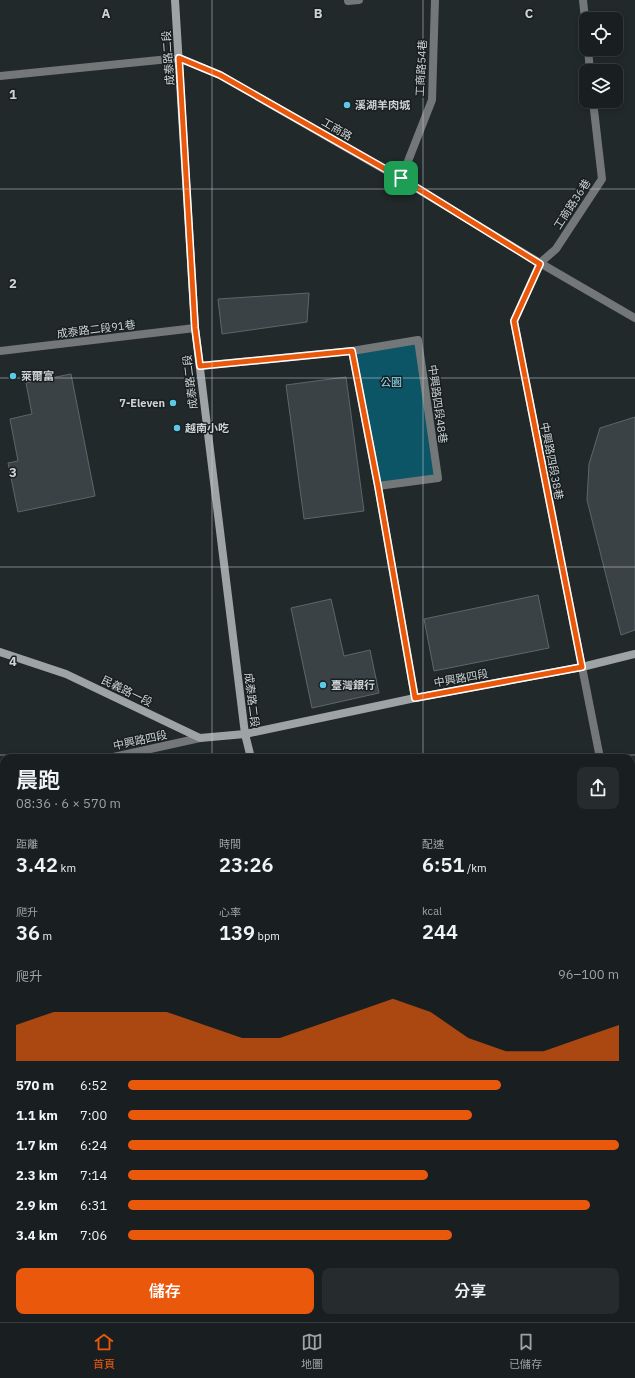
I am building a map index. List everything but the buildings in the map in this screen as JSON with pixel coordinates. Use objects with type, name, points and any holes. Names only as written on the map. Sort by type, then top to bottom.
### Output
[{"type":"main road","name":"成泰路二段","points":[[175,0],[195,328],[245,734],[250,754]]},
{"type":"main road","name":"民義路一段","points":[[0,652],[66,674],[200,738]]},
{"type":"main road","name":"中興路四段","points":[[245,734],[415,698],[582,667],[635,654]]},
{"type":"main road","points":[[200,738],[245,734]]},
{"type":"street","points":[[348,1],[359,0]]},
{"type":"street","name":"工商路54巷","points":[[401,178],[432,100],[435,0]]},
{"type":"street","points":[[583,0],[584,12]]},
{"type":"street","name":"工商路","points":[[0,76],[179,58],[220,75],[401,178],[540,264],[635,318]]},
{"type":"street","name":"工商路36巷","points":[[540,264],[556,249],[602,179],[595,108]]},
{"type":"street","name":"中興路四段38巷","points":[[540,264],[514,321],[599,754]]},
{"type":"street","name":"成泰路二段91巷","points":[[0,351],[195,328]]},
{"type":"street","name":"中興路四段48巷","points":[[200,366],[352,351],[418,340],[438,478],[378,486]]},
{"type":"street","points":[[352,351],[378,486],[415,698]]},
{"type":"street","name":"中興路四段","points":[[127,754],[200,738]]},
{"type":"green space","name":"公園","points":[[418,340],[438,478],[378,486],[352,351]]},
{"type":"place","name":"溪湖羊肉城","points":[[347,105]]},
{"type":"place","name":"萊爾富","points":[[13,376]]},
{"type":"place","name":"7-Eleven","points":[[173,403]]},
{"type":"place","name":"越南小吃","points":[[177,428]]},
{"type":"place","name":"臺灣銀行","points":[[323,685]]},
{"type":"route","points":[[179,58],[220,75],[401,178],[540,264],[514,321],[582,667],[415,698],[378,486],[352,351],[200,366],[195,328],[179,58]]}]
